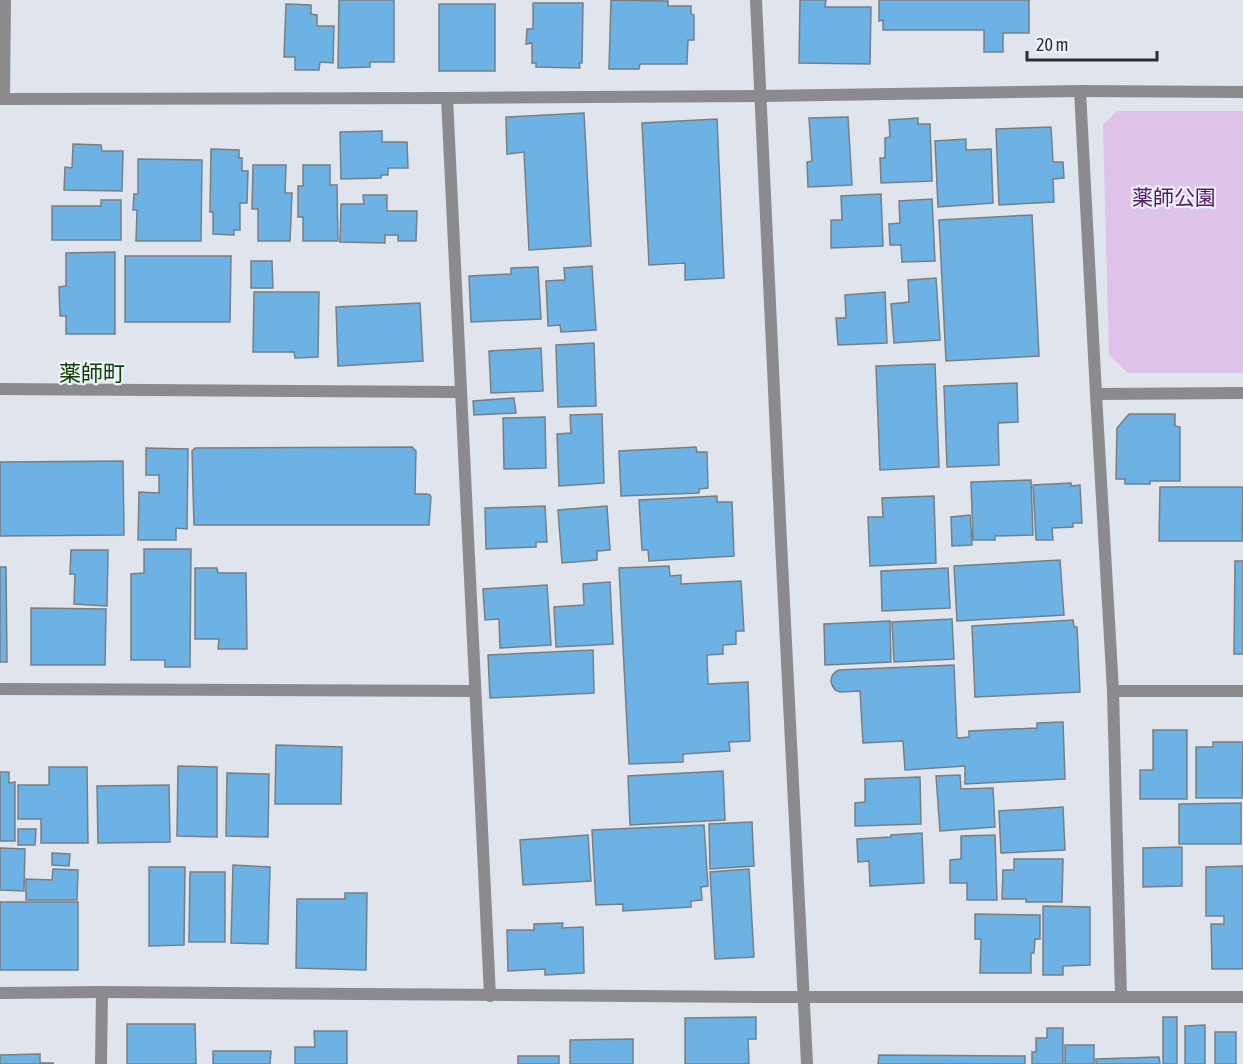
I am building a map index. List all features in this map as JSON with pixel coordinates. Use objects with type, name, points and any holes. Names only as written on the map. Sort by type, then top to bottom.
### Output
[{"type":"street","points":[[4,0],[2,99],[761,96],[1080,91],[1243,92]]},
{"type":"street","points":[[756,0],[807,1064]]},
{"type":"street","points":[[1080,91],[1113,691],[1121,997]]},
{"type":"street","points":[[447,98],[459,392],[490,996]]},
{"type":"street","points":[[0,389],[459,392]]},
{"type":"street","points":[[1096,394],[1243,393]]},
{"type":"street","points":[[0,689],[476,691]]},
{"type":"street","points":[[1113,691],[1243,691]]},
{"type":"street","points":[[101,1064],[102,992]]},
{"type":"street","points":[[0,993],[1243,997]]},
{"type":"green space","name":"薬師公園","points":[[1117,111],[1243,111],[1243,373],[1128,373],[1109,355],[1103,125]]},
{"type":"building","points":[[339,0],[394,0],[394,62],[370,62],[370,67],[338,68]]},
{"type":"building","points":[[611,0],[668,1],[668,6],[691,6],[691,14],[694,15],[694,40],[688,40],[687,64],[640,64],[639,69],[609,69]]},
{"type":"building","points":[[800,0],[826,0],[825,7],[871,7],[870,64],[799,63]]},
{"type":"building","points":[[879,0],[1029,0],[1029,33],[1003,33],[1003,52],[984,52],[984,30],[883,30],[883,20],[879,21]]},
{"type":"building","points":[[533,3],[583,3],[580,68],[536,67],[536,63],[532,63],[532,43],[526,44],[527,29],[533,29]]},
{"type":"building","points":[[286,4],[311,5],[311,14],[317,15],[317,26],[334,26],[333,63],[320,62],[319,70],[295,70],[295,57],[284,57]]},
{"type":"building","points":[[439,4],[495,4],[495,71],[439,71]]},
{"type":"building","points":[[584,113],[591,246],[529,250],[524,152],[507,154],[506,117]]},
{"type":"building","points":[[848,117],[852,185],[808,187],[807,162],[812,161],[809,118]]},
{"type":"building","points":[[918,118],[918,124],[930,124],[932,181],[881,183],[880,158],[885,158],[885,138],[890,137],[889,120]]},
{"type":"building","points":[[717,119],[724,278],[685,280],[685,263],[649,265],[642,123]]},
{"type":"building","points":[[1051,127],[1053,162],[1063,162],[1064,178],[1053,179],[1054,202],[999,205],[996,129]]},
{"type":"building","points":[[382,131],[382,142],[407,142],[408,168],[388,168],[388,175],[381,175],[381,178],[341,179],[340,132]]},
{"type":"building","points":[[966,139],[966,150],[991,149],[993,203],[938,207],[935,141]]},
{"type":"building","points":[[73,144],[101,145],[102,151],[123,151],[122,191],[64,190],[65,167],[72,168]]},
{"type":"building","points":[[211,149],[239,150],[239,158],[242,158],[242,171],[248,171],[247,203],[240,203],[240,230],[234,230],[234,235],[213,234],[213,212],[210,212]]},
{"type":"building","points":[[138,159],[202,160],[201,241],[136,241],[137,210],[133,210],[134,194],[138,194]]},
{"type":"building","points":[[253,165],[286,165],[285,193],[292,193],[290,241],[258,241],[258,209],[252,209]]},
{"type":"building","points":[[303,165],[330,165],[330,185],[337,185],[338,241],[303,241],[303,217],[298,217],[298,186],[303,186]]},
{"type":"building","points":[[881,194],[883,246],[831,248],[831,220],[842,220],[841,196]]},
{"type":"building","points":[[363,195],[387,195],[387,211],[417,211],[416,241],[398,241],[398,235],[385,235],[385,243],[340,242],[341,204],[364,204]]},
{"type":"building","points":[[932,199],[935,261],[902,262],[901,245],[890,245],[889,224],[900,223],[899,201]]},
{"type":"building","points":[[101,200],[121,200],[121,240],[52,240],[52,206],[101,206]]},
{"type":"building","points":[[1032,215],[1039,356],[946,361],[939,220]]},
{"type":"building","points":[[115,252],[115,334],[66,334],[66,316],[60,316],[59,287],[66,286],[66,253]]},
{"type":"building","points":[[125,256],[231,256],[230,322],[125,322]]},
{"type":"building","points":[[251,261],[272,261],[273,288],[251,288]]},
{"type":"building","points":[[592,266],[596,330],[561,332],[560,325],[548,326],[546,281],[565,280],[564,268]]},
{"type":"building","points":[[538,267],[541,319],[471,322],[469,276],[511,274],[511,268]]},
{"type":"building","points":[[936,278],[940,340],[894,343],[891,304],[909,302],[908,280]]},
{"type":"building","points":[[254,292],[319,292],[318,357],[295,358],[294,352],[253,352]]},
{"type":"building","points":[[885,292],[887,343],[838,345],[836,318],[846,318],[845,295]]},
{"type":"building","points":[[420,303],[423,361],[338,366],[336,307]]},
{"type":"building","points":[[594,343],[596,406],[558,407],[556,345]]},
{"type":"building","points":[[541,348],[543,391],[491,393],[489,351]]},
{"type":"building","points":[[935,364],[939,467],[880,470],[876,366]]},
{"type":"building","points":[[1017,383],[1018,422],[998,423],[999,465],[947,467],[944,386]]},
{"type":"building","points":[[514,398],[516,413],[474,415],[473,401]]},
{"type":"building","points":[[602,414],[604,483],[559,486],[557,434],[571,433],[570,415]]},
{"type":"building","points":[[1129,414],[1175,414],[1175,426],[1180,427],[1180,481],[1125,484],[1125,479],[1116,479],[1117,428]]},
{"type":"building","points":[[545,417],[546,468],[504,469],[503,418]]},
{"type":"building","points":[[412,447],[416,451],[415,494],[427,494],[431,497],[429,525],[194,525],[192,451],[195,448]]},
{"type":"building","points":[[696,447],[697,452],[707,452],[708,488],[699,489],[699,493],[621,496],[619,451]]},
{"type":"building","points":[[146,448],[188,449],[187,529],[176,528],[176,540],[138,540],[139,492],[159,493],[159,475],[146,475]]},
{"type":"building","points":[[123,461],[124,535],[0,536],[0,462]]},
{"type":"building","points":[[1031,480],[1033,535],[995,536],[995,540],[973,540],[971,482]]},
{"type":"building","points":[[1071,483],[1071,486],[1080,485],[1082,523],[1073,523],[1073,527],[1052,528],[1053,540],[1036,540],[1033,485]]},
{"type":"building","points":[[1160,487],[1243,487],[1242,541],[1159,541]]},
{"type":"building","points":[[717,496],[717,502],[732,502],[734,556],[649,561],[648,550],[642,550],[639,500]]},
{"type":"building","points":[[934,496],[936,563],[870,566],[868,517],[883,517],[882,498]]},
{"type":"building","points":[[545,506],[547,542],[536,542],[536,547],[486,549],[485,508]]},
{"type":"building","points":[[607,506],[610,550],[597,551],[597,560],[562,563],[558,510]]},
{"type":"building","points":[[970,515],[972,545],[952,546],[951,517]]},
{"type":"building","points":[[144,549],[191,549],[190,667],[165,667],[165,660],[131,660],[131,574],[144,573]]},
{"type":"building","points":[[71,550],[108,550],[107,606],[74,604],[75,574],[70,574]]},
{"type":"building","points":[[1060,560],[1064,615],[957,621],[954,566]]},
{"type":"building","points":[[1235,561],[1243,561],[1243,654],[1234,654]]},
{"type":"building","points":[[669,566],[670,576],[681,575],[681,584],[741,581],[744,631],[736,631],[736,644],[723,645],[723,654],[707,655],[708,684],[748,682],[750,741],[729,742],[730,751],[683,754],[683,762],[629,764],[619,568]]},
{"type":"building","points":[[0,567],[6,567],[7,662],[0,662]]},
{"type":"building","points":[[195,568],[217,568],[218,573],[246,573],[247,649],[218,649],[219,639],[195,639]]},
{"type":"building","points":[[948,568],[950,608],[882,611],[881,571]]},
{"type":"building","points":[[610,582],[613,644],[556,647],[554,607],[584,605],[583,584]]},
{"type":"building","points":[[547,585],[551,645],[500,648],[499,619],[485,620],[483,589]]},
{"type":"building","points":[[31,608],[106,609],[105,665],[31,665]]},
{"type":"building","points":[[952,619],[954,659],[894,662],[892,622]]},
{"type":"building","points":[[1073,620],[1074,627],[1077,627],[1080,692],[975,697],[972,626]]},
{"type":"building","points":[[890,621],[891,662],[825,665],[824,624]]},
{"type":"building","points":[[593,650],[594,693],[490,698],[488,655]]},
{"type":"building","points":[[954,665],[957,738],[969,737],[969,731],[1037,728],[1037,723],[1063,722],[1065,779],[965,784],[965,766],[905,770],[903,741],[863,743],[860,691],[840,692],[835,690],[831,681],[832,676],[839,670]]},
{"type":"building","points":[[1153,730],[1187,730],[1187,799],[1140,799],[1140,770],[1153,770]]},
{"type":"building","points":[[1213,742],[1243,742],[1242,798],[1196,798],[1196,747],[1213,747]]},
{"type":"building","points":[[276,745],[342,747],[341,804],[275,804]]},
{"type":"building","points":[[178,766],[217,767],[217,837],[177,836]]},
{"type":"building","points":[[49,767],[87,767],[88,843],[41,843],[41,819],[18,819],[18,785],[49,785]]},
{"type":"building","points":[[723,771],[725,820],[630,825],[628,776]]},
{"type":"building","points":[[0,772],[9,772],[9,783],[15,782],[15,841],[0,841]]},
{"type":"building","points":[[227,773],[269,774],[268,837],[226,836]]},
{"type":"building","points":[[960,775],[961,789],[993,788],[995,827],[940,831],[936,776]]},
{"type":"building","points":[[920,777],[921,824],[855,826],[855,803],[865,802],[865,779]]},
{"type":"building","points":[[169,785],[170,842],[98,843],[97,786]]},
{"type":"building","points":[[1241,803],[1241,844],[1179,844],[1179,804]]},
{"type":"building","points":[[1063,807],[1065,850],[1001,853],[999,811]]},
{"type":"building","points":[[752,822],[754,866],[710,869],[709,824]]},
{"type":"building","points":[[704,825],[708,886],[701,887],[702,900],[691,901],[691,907],[623,911],[623,904],[596,905],[592,830]]},
{"type":"building","points":[[18,829],[36,829],[35,845],[18,845]]},
{"type":"building","points":[[922,833],[924,883],[870,886],[869,861],[858,862],[857,839]]},
{"type":"building","points":[[588,835],[591,881],[523,885],[520,840]]},
{"type":"building","points":[[995,835],[997,900],[967,900],[967,883],[950,883],[950,860],[961,859],[961,836]]},
{"type":"building","points":[[1182,847],[1182,886],[1143,887],[1143,848]]},
{"type":"building","points":[[0,848],[25,849],[24,891],[0,890]]},
{"type":"building","points":[[52,853],[70,854],[69,866],[52,865]]},
{"type":"building","points":[[1014,859],[1063,859],[1062,902],[1002,899],[1003,870],[1014,870]]},
{"type":"building","points":[[233,865],[270,867],[268,944],[231,943]]},
{"type":"building","points":[[1243,866],[1243,969],[1212,969],[1211,924],[1224,924],[1224,916],[1206,916],[1206,867]]},
{"type":"building","points":[[149,867],[185,867],[184,945],[149,946]]},
{"type":"building","points":[[53,869],[78,870],[77,900],[26,900],[26,879],[52,880]]},
{"type":"building","points":[[749,869],[754,957],[715,959],[710,872]]},
{"type":"building","points":[[190,872],[225,872],[225,942],[189,942]]},
{"type":"building","points":[[345,893],[367,893],[366,970],[296,968],[297,899],[345,899]]},
{"type":"building","points":[[0,902],[78,902],[78,970],[0,970]]},
{"type":"building","points":[[1043,906],[1090,907],[1090,965],[1063,966],[1063,975],[1043,975]]},
{"type":"building","points":[[975,914],[1040,915],[1040,939],[1035,939],[1034,953],[1031,953],[1031,973],[980,973],[981,939],[975,939]]},
{"type":"building","points":[[563,923],[562,928],[583,927],[584,973],[545,975],[545,969],[508,971],[507,930],[534,930],[534,924]]},
{"type":"building","points":[[756,1017],[756,1039],[748,1039],[749,1064],[685,1064],[685,1018]]},
{"type":"building","points":[[1163,1017],[1177,1017],[1177,1064],[1163,1064]]},
{"type":"building","points":[[127,1024],[195,1024],[196,1064],[127,1064]]},
{"type":"building","points":[[1205,1025],[1205,1064],[1185,1064],[1185,1026]]},
{"type":"building","points":[[1047,1028],[1063,1028],[1063,1064],[1032,1064],[1032,1052],[1036,1052],[1036,1038],[1047,1038]]},
{"type":"building","points":[[314,1031],[347,1031],[347,1064],[295,1064],[295,1047],[315,1047]]},
{"type":"building","points":[[1215,1032],[1236,1032],[1236,1064],[1215,1064]]},
{"type":"building","points":[[633,1039],[633,1064],[570,1064],[570,1040]]},
{"type":"building","points":[[1065,1045],[1094,1045],[1094,1064],[1065,1064]]},
{"type":"building","points":[[213,1051],[271,1051],[270,1064],[213,1064]]},
{"type":"building","points":[[40,1054],[40,1063],[53,1064],[0,1064],[0,1055]]},
{"type":"building","points":[[879,1055],[1025,1056],[1025,1064],[878,1064]]},
{"type":"building","points":[[518,1056],[559,1056],[559,1064],[518,1064]]},
{"type":"building","points":[[1159,1057],[1160,1064],[1096,1064],[1096,1059]]},
{"type":"district","name":"薬師町","points":[[92,373]]}]
